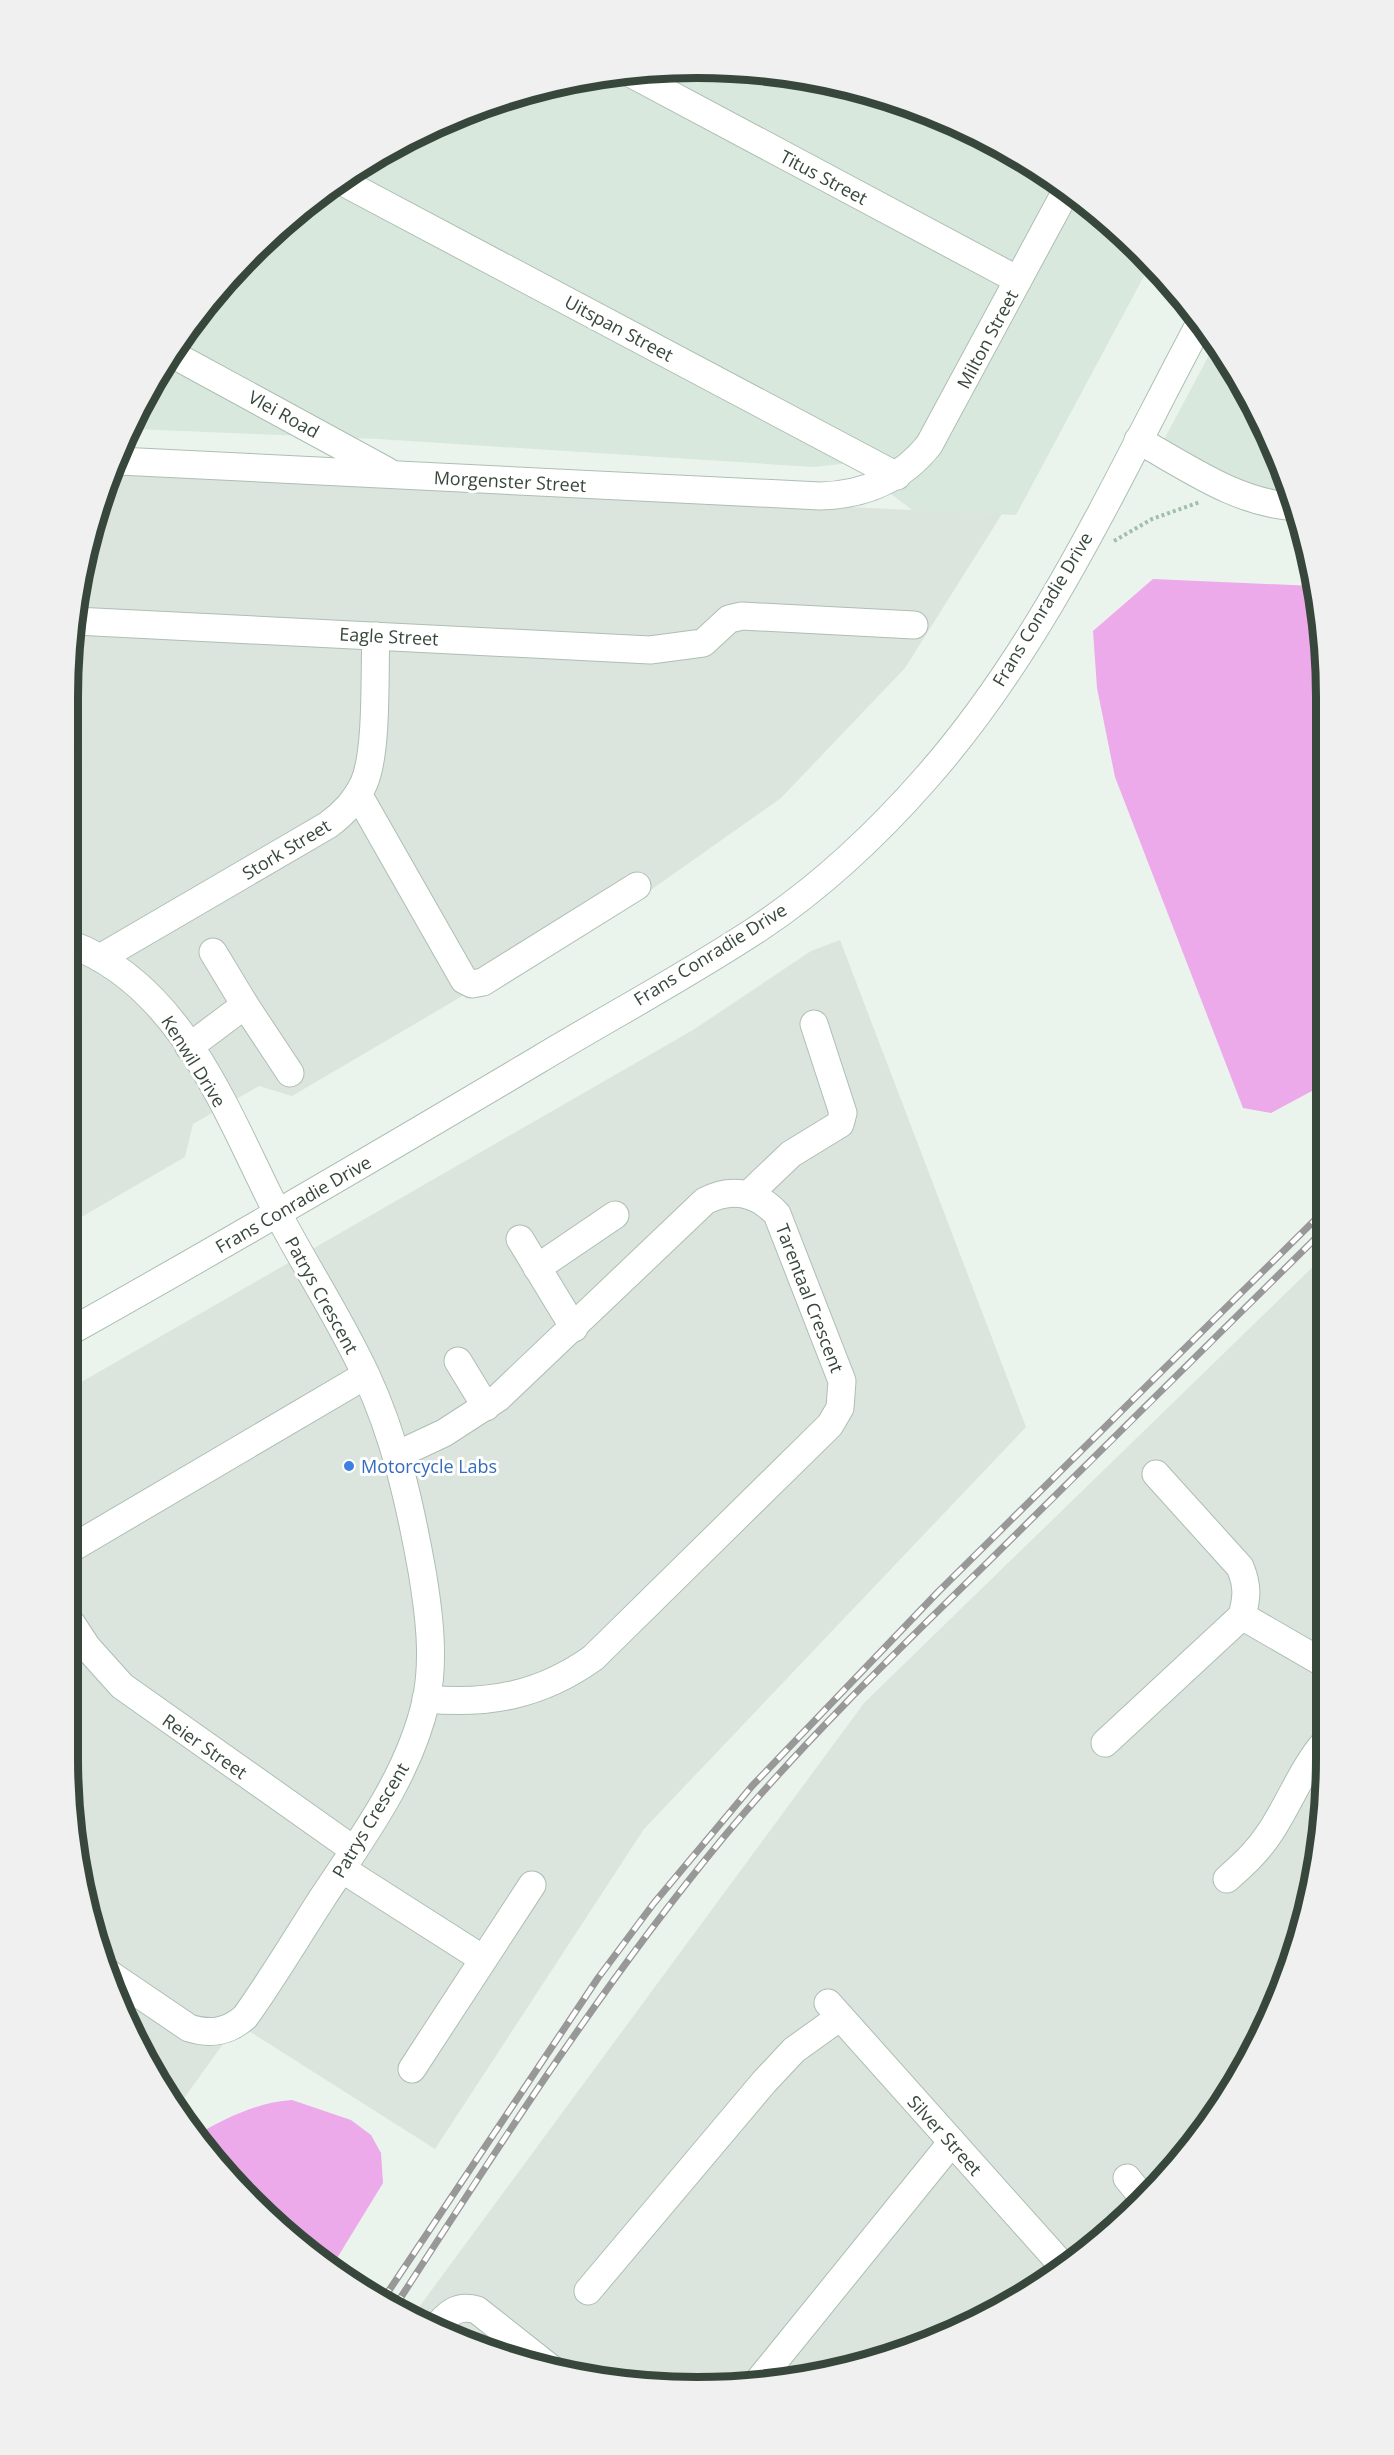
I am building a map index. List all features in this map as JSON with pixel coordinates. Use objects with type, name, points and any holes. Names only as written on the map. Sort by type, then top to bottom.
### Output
[{"type":"street","name":"Titus Street","points":[[644,80],[1018,280]]},
{"type":"street","name":"Uitspan Street","points":[[349,185],[897,476]]},
{"type":"street","name":"Milton Street","points":[[897,476],[919,457],[933,438],[1062,198]]},
{"type":"street","name":"Frans Conradie Drive","points":[[78,1327],[279,1215],[761,927],[851,856],[926,778],[968,727],[1026,643],[1196,331]]},
{"type":"street","name":"Vlei Road","points":[[179,358],[395,475]]},
{"type":"street","points":[[1138,440],[1219,487],[1254,501],[1285,505]]},
{"type":"street","name":"Morgenster Street","points":[[125,461],[820,496],[860,492],[897,476]]},
{"type":"street","name":"Eagle Street","points":[[82,621],[650,650],[703,643],[729,619],[742,616],[914,625]]},
{"type":"street","name":"Stork Street","points":[[100,958],[328,825],[358,794],[370,759],[376,636]]},
{"type":"street","points":[[358,794],[464,980],[472,984],[483,982],[637,886]]},
{"type":"street","name":"Kenwil Drive","points":[[78,948],[122,971],[159,1006],[189,1047],[218,1095],[279,1215]]},
{"type":"street","points":[[213,952],[290,1073]]},
{"type":"street","points":[[189,1047],[245,1005]]},
{"type":"street","points":[[397,1455],[444,1433],[486,1407],[524,1377],[705,1201],[726,1193],[749,1194],[791,1154],[840,1124],[843,1113],[814,1024]]},
{"type":"street","name":"Tarentaal Crescent","points":[[426,1699],[493,1701],[534,1691],[574,1671],[610,1643],[836,1417],[842,1398],[842,1381],[782,1224],[769,1206],[749,1194]]},
{"type":"street","name":"Patrys Crescent","points":[[122,1988],[189,2028],[209,2033],[229,2028],[251,2009],[383,1806],[407,1760],[426,1699],[430,1659],[429,1620],[416,1541],[397,1455],[366,1375],[279,1215]]},
{"type":"street","points":[[537,1268],[615,1215]]},
{"type":"street","points":[[520,1239],[574,1328]]},
{"type":"street","points":[[458,1361],[486,1407]]},
{"type":"street","name":"Patrys Crescent","points":[[78,1544],[366,1375]]},
{"type":"street","points":[[1105,1743],[1242,1616],[1248,1594],[1240,1567],[1156,1474]]},
{"type":"street","points":[[1242,1616],[1316,1659]]},
{"type":"street","name":"Reier Street","points":[[78,1633],[93,1654],[122,1686],[348,1860],[483,1959]]},
{"type":"street","points":[[1227,1879],[1252,1856],[1272,1830],[1316,1753]]},
{"type":"street","points":[[412,2069],[532,1885]]},
{"type":"street","name":"Silver Street","points":[[588,2290],[764,2082],[834,2010],[1058,2261]]},
{"type":"street","points":[[765,2373],[952,2142]]},
{"type":"street","points":[[1127,2178],[1138,2192]]},
{"type":"street","points":[[442,2322],[452,2310],[469,2307],[477,2310],[534,2355]]},
{"type":"path","points":[[1109,544],[1152,519],[1183,507],[1209,501]]},
{"type":"shaded area","points":[[657,79],[737,79],[818,90],[896,111],[971,142],[1041,182],[1105,232],[1146,272],[1016,515],[912,510],[851,463],[813,467],[378,439],[139,429],[161,387],[206,320],[259,259],[320,206],[353,182],[388,161],[460,125],[537,99],[576,90]]},
{"type":"shaded area","points":[[1211,352],[1252,423],[1284,501],[1160,447]]},
{"type":"shaded area","points":[[120,472],[1002,514],[905,668],[781,798],[648,892],[466,999],[464,995],[292,1096],[259,1086],[193,1124],[185,1157],[78,1219],[79,657],[90,576],[99,537]]},
{"type":"shaded area","points":[[1153,579],[1306,586],[1315,657],[1316,697],[1316,1089],[1271,1113],[1243,1108],[1115,777],[1097,688],[1093,631]]},
{"type":"shaded area","points":[[840,940],[1026,1427],[644,1829],[435,2149],[249,2031],[223,2044],[182,2101],[161,2068],[125,1995],[99,1918],[83,1839],[78,1758],[78,1384],[693,1030],[811,951]]},
{"type":"shaded area","points":[[1316,1264],[1316,1758],[1311,1839],[1295,1918],[1269,1995],[1233,2068],[1212,2102],[1162,2166],[1135,2196],[1074,2249],[1041,2273],[1006,2294],[934,2330],[857,2356],[818,2365],[737,2376],[657,2376],[616,2372],[537,2356],[498,2344],[460,2330],[417,2310],[864,1703]]},
{"type":"shaded area","points":[[292,2100],[351,2120],[371,2135],[381,2153],[383,2183],[336,2260],[259,2196],[203,2131],[241,2112],[279,2101]]},
{"type":"railway","points":[[387,2294],[598,1978],[654,1903],[752,1786],[938,1592],[1316,1219]]},
{"type":"railway","points":[[399,2300],[593,2009],[678,1894],[754,1802],[885,1664],[1316,1238]]},
{"type":"place","name":"Motorcycle Labs","points":[[349,1466]]}]
